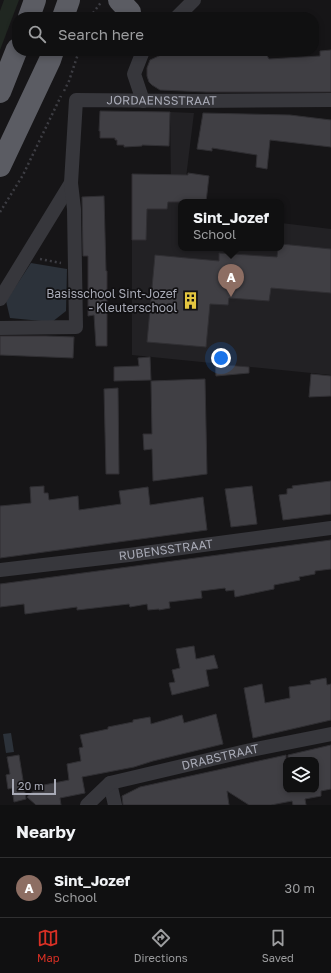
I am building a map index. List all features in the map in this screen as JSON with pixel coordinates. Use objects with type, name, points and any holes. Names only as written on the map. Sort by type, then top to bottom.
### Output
[{"type":"highway","points":[[31,12],[35,0]]},
{"type":"highway","points":[[65,12],[69,0]]},
{"type":"highway","points":[[0,92],[14,56]]},
{"type":"highway","points":[[0,166],[51,56]]},
{"type":"street","points":[[182,12],[194,0]]},
{"type":"street","points":[[141,56],[134,74],[143,101]]},
{"type":"street","name":"JORDAENSSTRAAT","points":[[0,328],[76,327],[74,209],[71,183],[76,100],[331,100]]},
{"type":"street","name":"JORDAENSSTRAAT","points":[[0,299],[71,183]]},
{"type":"street","name":"RUBENSSTRAAT","points":[[0,570],[129,555],[331,528]]},
{"type":"street","name":"DRABSTRAAT","points":[[110,783],[246,751],[331,734]]},
{"type":"street","points":[[87,805],[110,783]]},
{"type":"street","points":[[110,783],[115,805]]},
{"type":"path","points":[[94,12],[103,0]]},
{"type":"path","points":[[0,212],[23,175],[69,81],[77,56]]},
{"type":"path","points":[[26,257],[75,266]]},
{"type":"shaded area","points":[[4,0],[19,0],[14,12],[12,12],[12,18],[0,50],[0,11]]},
{"type":"shaded area","points":[[170,112],[194,113],[183,199],[178,199],[178,251],[284,251],[284,223],[331,229],[331,375],[132,355],[132,240],[147,209],[171,182]]},
{"type":"shaded area","points":[[31,263],[67,269],[66,311],[52,322],[10,318],[6,301]]},
{"type":"shaded area","points":[[11,733],[14,752],[6,753],[3,734]]},
{"type":"building","points":[[331,50],[331,92],[206,92],[160,90],[149,82],[147,76],[147,68],[150,60],[159,56],[267,56],[269,59],[320,56],[320,51]]},
{"type":"building","points":[[100,111],[170,112],[169,146],[142,145],[124,147],[124,145],[117,145],[117,140],[115,140],[115,138],[100,138]]},
{"type":"building","points":[[203,113],[290,115],[331,120],[331,147],[270,140],[267,169],[256,167],[257,155],[212,148],[212,151],[197,149]]},
{"type":"building","points":[[188,173],[209,176],[206,199],[178,199],[178,202],[168,202],[167,209],[147,209],[146,240],[132,240],[132,174],[188,175]]},
{"type":"building","points":[[104,196],[107,271],[107,346],[96,346],[94,315],[88,316],[88,256],[83,256],[82,197]]},
{"type":"building","points":[[284,244],[331,249],[331,293],[271,288],[269,301],[229,298],[228,305],[210,304],[206,347],[147,342],[155,255],[219,261],[219,253],[277,257],[278,251],[284,251]]},
{"type":"building","points":[[0,336],[74,337],[73,358],[0,355]]},
{"type":"building","points":[[150,357],[151,380],[114,381],[114,367],[139,366],[138,358]]},
{"type":"building","points":[[215,364],[249,367],[249,373],[216,376]]},
{"type":"building","points":[[311,374],[331,376],[331,396],[309,397]]},
{"type":"building","points":[[205,379],[207,474],[153,481],[152,449],[144,450],[143,434],[152,434],[151,381]]},
{"type":"building","points":[[118,388],[119,474],[106,474],[104,389]]},
{"type":"building","points":[[331,481],[331,514],[283,520],[279,495],[287,494],[287,489],[293,488],[292,486]]},
{"type":"building","points":[[44,486],[44,493],[48,493],[49,500],[78,496],[79,510],[121,504],[119,491],[148,487],[150,505],[203,497],[207,530],[0,558],[0,506],[31,503],[30,487]]},
{"type":"building","points":[[252,486],[257,524],[231,527],[225,489]]},
{"type":"building","points":[[331,540],[331,569],[315,571],[315,574],[299,577],[300,580],[274,585],[274,589],[235,597],[234,590],[226,591],[225,588],[201,591],[202,598],[169,602],[170,608],[159,610],[148,610],[147,604],[130,607],[129,604],[77,610],[77,607],[25,614],[24,604],[0,607],[0,584]]},
{"type":"building","points":[[194,646],[196,659],[214,655],[218,668],[206,670],[209,686],[172,695],[169,683],[175,682],[172,670],[180,668],[176,649]]},
{"type":"building","points":[[326,678],[327,685],[331,684],[331,720],[253,738],[244,688],[262,684],[265,703],[290,698],[289,687],[311,684],[310,681]]},
{"type":"building","points":[[216,714],[223,744],[134,767],[82,777],[85,793],[60,798],[61,805],[36,805],[27,797],[39,786],[69,780],[67,764],[81,761],[79,748],[83,747],[80,735],[133,722],[133,720],[150,717],[151,724],[182,715],[184,723]]},
{"type":"building","points":[[331,745],[331,789],[321,791],[321,796],[305,799],[306,805],[293,805],[292,801],[271,805],[249,805],[227,791],[229,805],[123,805],[122,796],[140,787],[286,755],[286,757],[283,757],[283,793],[319,793],[319,757],[288,757],[288,755]]},
{"type":"building","points":[[19,755],[26,799],[14,802],[12,788],[8,789],[6,775],[10,774],[7,757]]},
{"type":"place","name":"Sint_Jozef","points":[[231,297]]},
{"type":"place","name":"Basisschool Sint-Jozef - Kleuterschool","points":[[190,301]]}]
